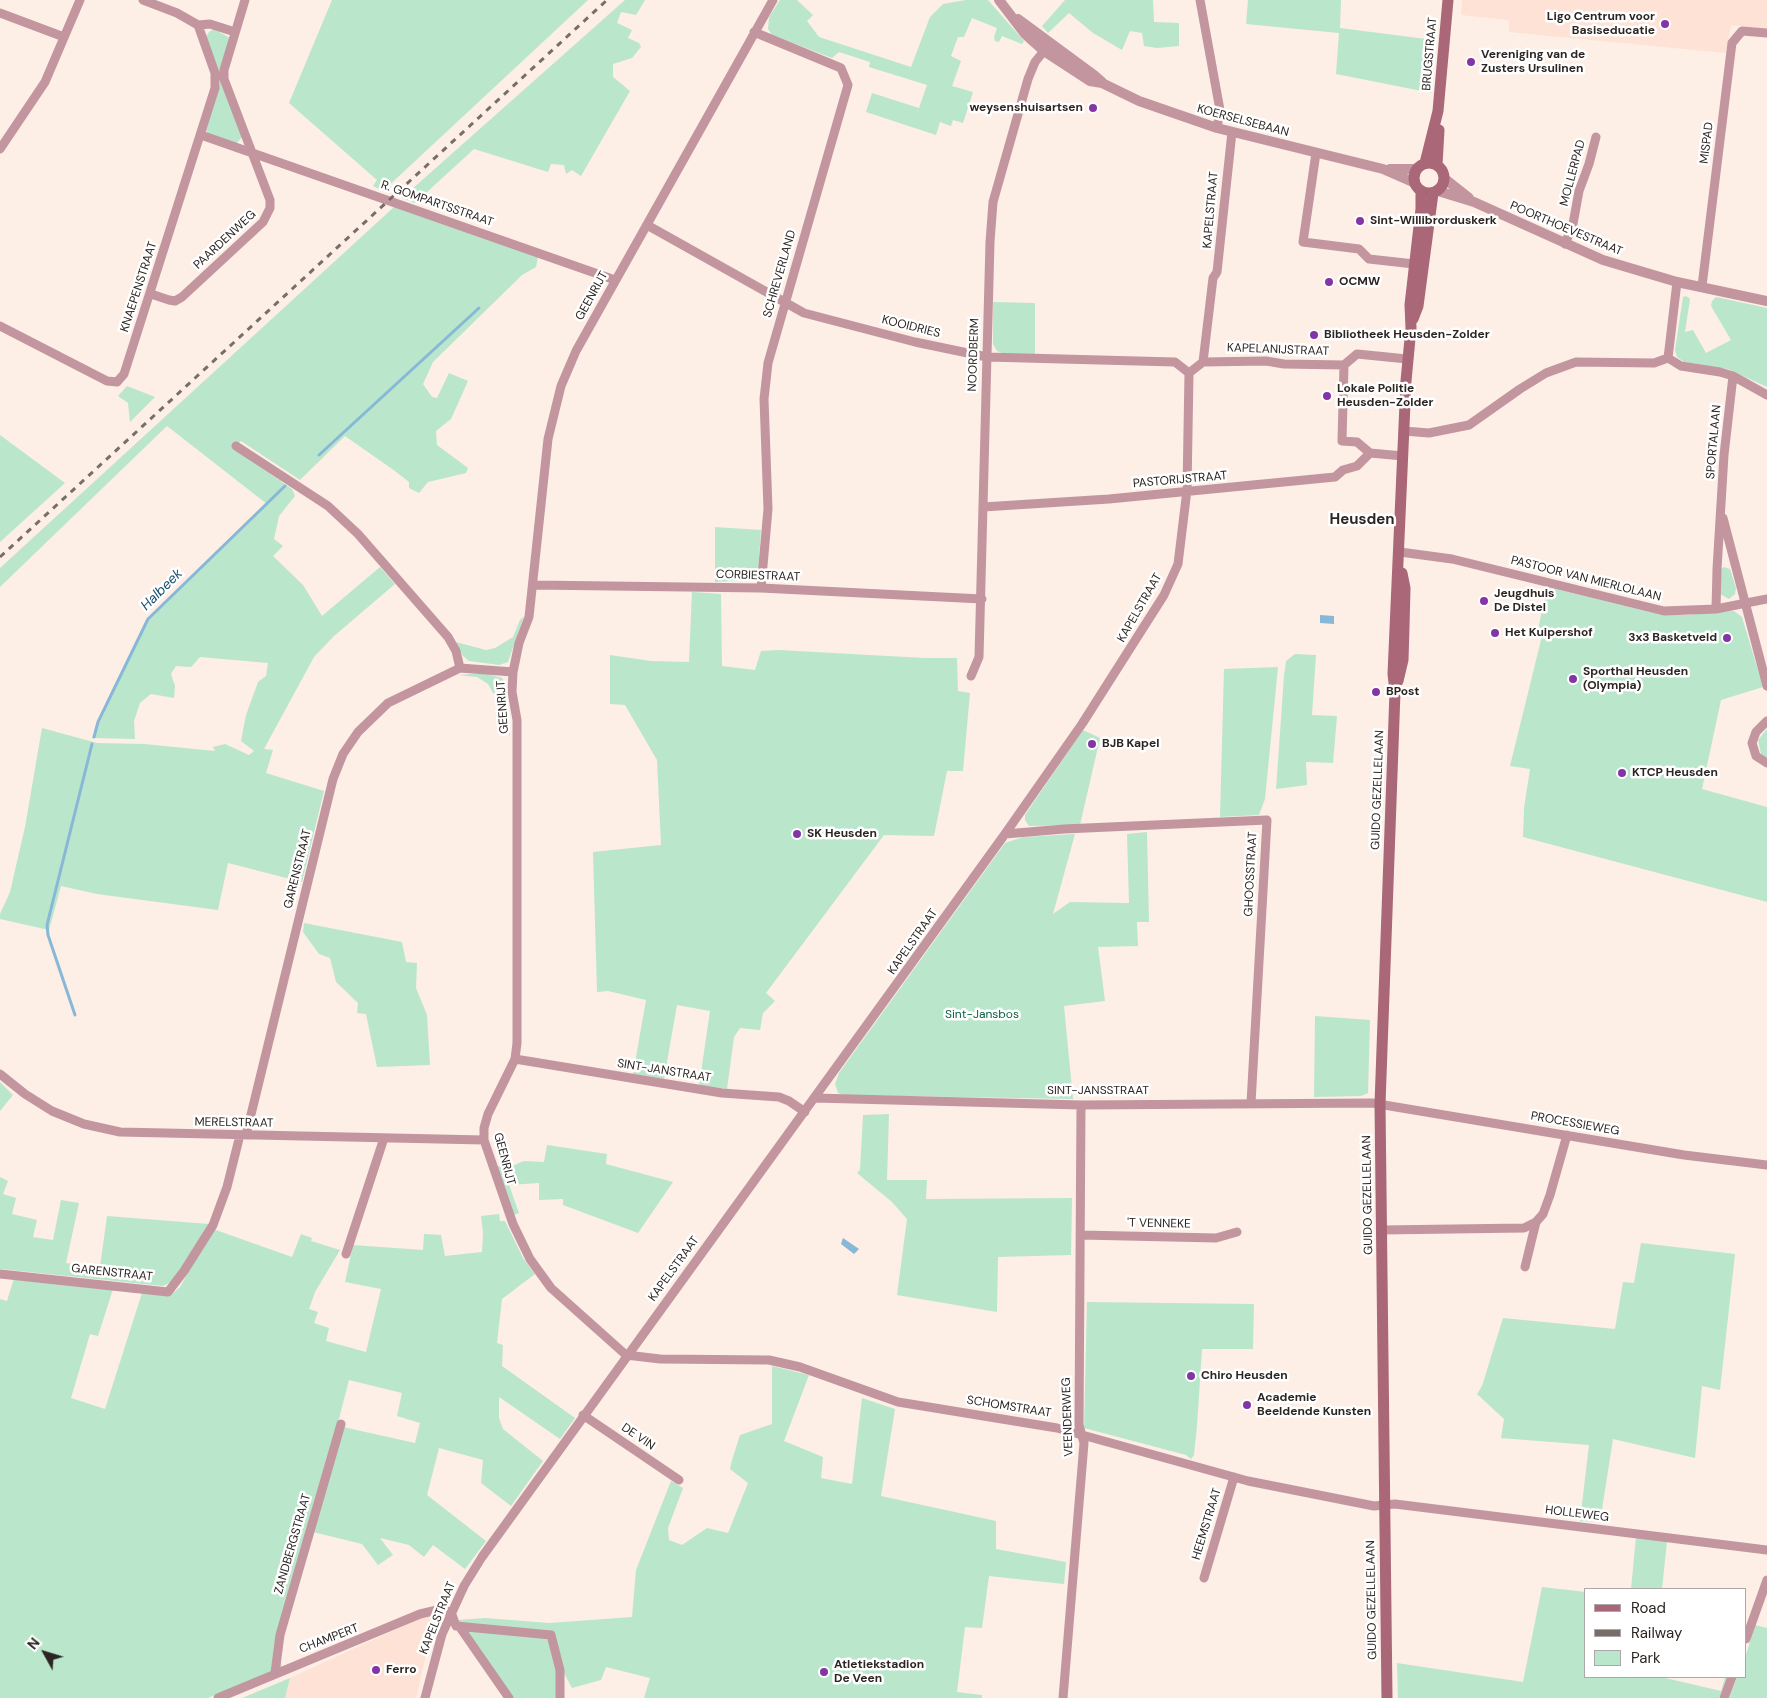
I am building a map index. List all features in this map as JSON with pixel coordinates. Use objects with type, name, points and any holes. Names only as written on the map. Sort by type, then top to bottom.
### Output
[{"type":"main road","name":"BRUGSTRAAT","points":[[1437,165],[1438,111],[1448,0]]},
{"type":"main road","name":"BRUGSTRAAT","points":[[1410,328],[1410,304],[1421,209],[1418,187],[1420,166],[1438,111]]},
{"type":"main road","points":[[1410,328],[1418,306],[1436,192],[1445,179],[1442,170],[1437,165],[1420,166]]},
{"type":"main road","points":[[1418,187],[1436,192]]},
{"type":"main road","name":"GUIDO GEZELLELAAN","points":[[1387,1698],[1380,1104],[1395,692],[1394,656],[1410,328]]},
{"type":"street","points":[[0,149],[45,82],[80,0]]},
{"type":"street","points":[[143,0],[177,13],[198,25],[210,24],[235,32],[246,0]]},
{"type":"street","name":"GEENRIJT","points":[[626,1355],[551,1288],[530,1259],[513,1224],[484,1140],[484,1128],[488,1114],[515,1059],[518,1025],[517,720],[512,692],[513,672],[519,643],[530,617],[552,417],[561,386],[576,351],[773,0]]},
{"type":"street","name":"KOERSELSEBAAN","points":[[999,0],[1014,17],[1047,47],[1094,75],[1102,83],[1139,100],[1217,128],[1383,169],[1418,187]]},
{"type":"street","points":[[1200,0],[1220,110],[1217,128]]},
{"type":"street","points":[[0,13],[64,37]]},
{"type":"street","name":"KNAEPENSTRAAT","points":[[0,326],[107,381],[117,382],[124,374],[215,88],[215,72],[198,25]]},
{"type":"street","name":"MISPAD","points":[[1702,286],[1732,43],[1742,31],[1767,33]]},
{"type":"street","name":"PAARDENWEG","points":[[151,294],[175,301],[182,297],[267,217],[270,200],[224,79],[224,70],[235,32]]},
{"type":"street","name":"SCHREVERLAND","points":[[754,32],[841,68],[848,85],[768,362],[764,399],[768,509],[762,588]]},
{"type":"street","name":"NOORDBERM","points":[[971,676],[979,657],[982,599],[990,242],[993,202],[1028,79],[1035,62],[1047,47]]},
{"type":"street","name":"KAPELSTRAAT","points":[[1204,362],[1213,278],[1217,272],[1220,252],[1220,227],[1232,132]]},
{"type":"street","name":"R. GOMPARTSSTRAAT","points":[[201,135],[615,280]]},
{"type":"street","name":"MOLLERPAD","points":[[1565,244],[1573,224],[1579,191],[1596,137]]},
{"type":"street","points":[[1316,153],[1303,242],[1359,250],[1369,259],[1414,264]]},
{"type":"street","name":"KOERSELSEBAAN","points":[[1383,169],[1420,166]]},
{"type":"street","name":"POORTHOEVESTRAAT","points":[[1445,179],[1474,202]]},
{"type":"street","name":"POORTHOEVESTRAAT","points":[[1436,192],[1474,202],[1603,260],[1677,282],[1767,301]]},
{"type":"street","name":"KOOIDRIES","points":[[647,225],[784,304],[804,313],[987,358],[1175,362],[1190,373]]},
{"type":"street","points":[[1668,358],[1677,282]]},
{"type":"street","name":"KAPELANIJSTRAAT","points":[[1204,362],[1266,361],[1284,364],[1344,365],[1357,354],[1407,359]]},
{"type":"street","points":[[1668,358],[1681,366],[1733,376],[1767,395]]},
{"type":"street","points":[[1404,432],[1429,433],[1469,425],[1546,373],[1576,362],[1654,363],[1668,358]]},
{"type":"street","points":[[1190,373],[1204,362]]},
{"type":"street","points":[[1344,365],[1342,441],[1357,442],[1370,454],[1403,456]]},
{"type":"street","name":"KAPELSTRAAT","points":[[425,1698],[432,1665],[451,1612],[482,1557],[626,1355],[805,1112],[1005,834],[1082,724],[1164,596],[1178,564],[1187,490],[1190,373]]},
{"type":"street","name":"SPORTALAAN","points":[[1716,609],[1724,455],[1733,376]]},
{"type":"street","points":[[236,446],[328,506],[358,534],[448,638],[456,651],[460,668],[513,672]]},
{"type":"street","name":"PASTORIJSTRAAT","points":[[984,507],[1335,477],[1343,470],[1357,466],[1370,454]]},
{"type":"street","name":"SPORTALAAN","points":[[1721,510],[1767,686]]},
{"type":"street","name":"PASTOOR VAN MIERLOLAAN","points":[[1400,555],[1452,559],[1650,609],[1685,612],[1716,609],[1767,599]]},
{"type":"street","name":"CORBIESTRAAT","points":[[534,584],[762,588],[982,599]]},
{"type":"street","name":"GARENSTRAAT","points":[[0,1274],[168,1292],[184,1272],[213,1225],[227,1188],[243,1135],[333,779],[344,754],[358,732],[388,703],[460,668]]},
{"type":"street","points":[[1767,721],[1756,732],[1752,743],[1756,756],[1767,763]]},
{"type":"street","name":"GHOOSSTRAAT","points":[[1005,834],[1267,820],[1251,1103]]},
{"type":"street","name":"SINT-JANSTRAAT","points":[[515,1059],[722,1093],[751,1097],[779,1097],[805,1112]]},
{"type":"street","name":"MERELSTRAAT","points":[[0,1074],[25,1094],[52,1111],[100,1128],[138,1134],[484,1140]]},
{"type":"street","name":"SINT-JANSSTRAAT","points":[[815,1098],[1081,1105],[1380,1104]]},
{"type":"street","name":"PROCESSIEWEG","points":[[1380,1104],[1684,1155],[1767,1165]]},
{"type":"street","name":"VEENDERWEG","points":[[1063,1698],[1084,1443],[1079,1426],[1081,1105]]},
{"type":"street","points":[[1382,1230],[1524,1228],[1536,1222],[1543,1214],[1550,1195],[1567,1135]]},
{"type":"street","points":[[346,1254],[384,1138]]},
{"type":"street","points":[[1525,1267],[1536,1222]]},
{"type":"street","name":"'T VENNEKE","points":[[1081,1235],[1216,1238],[1236,1232]]},
{"type":"street","name":"SCHOMSTRAAT","points":[[626,1355],[660,1359],[769,1360],[800,1367],[898,1402],[1023,1421],[1081,1433],[1234,1477],[1374,1506],[1385,1505]]},
{"type":"street","name":"DE VIN","points":[[583,1415],[679,1480]]},
{"type":"street","name":"ZANDBERGSTRAAT","points":[[275,1672],[280,1635],[340,1424]]},
{"type":"street","name":"HEEMSTRAAT","points":[[1204,1578],[1234,1477]]},
{"type":"street","name":"HOLLEWEG","points":[[1385,1505],[1405,1505],[1767,1550]]},
{"type":"street","points":[[1747,1636],[1767,1580]]},
{"type":"street","name":"CHAMPERT","points":[[218,1698],[275,1672],[354,1643],[420,1614],[437,1610],[451,1612]]},
{"type":"street","points":[[451,1612],[456,1626],[459,1626],[509,1698]]},
{"type":"street","points":[[459,1626],[551,1635],[560,1670],[560,1698]]},
{"type":"street","points":[[1724,1698],[1732,1678]]},
{"type":"shaded area","points":[[1462,0],[1767,0],[1767,29],[1731,25],[1726,53],[1509,32],[1509,20],[1461,15]]},
{"type":"shaded area","points":[[440,1615],[429,1642],[416,1698],[285,1698],[290,1678],[421,1618]]},
{"type":"green space","points":[[332,0],[588,0],[383,191],[373,186],[377,180],[289,103]]},
{"type":"green space","points":[[625,0],[645,0],[636,15],[621,12],[617,23],[632,30],[628,38],[639,43],[641,47],[632,58],[613,64],[613,77],[630,91],[581,176],[572,170],[566,174],[564,165],[551,164],[548,172],[474,149],[415,203],[402,198]]},
{"type":"green space","points":[[780,0],[797,0],[813,15],[807,21],[819,37],[911,67],[930,17],[943,4],[966,0],[988,0],[1024,41],[1022,44],[1002,36],[999,42],[995,41],[994,37],[997,28],[972,18],[964,37],[958,37],[951,56],[961,61],[952,86],[973,92],[963,123],[953,120],[951,126],[940,122],[936,135],[866,112],[872,93],[919,108],[927,85],[869,67],[870,62],[839,52],[832,58],[772,35],[768,29],[769,17]]},
{"type":"green space","points":[[1065,0],[1153,0],[1154,22],[1179,23],[1179,46],[1157,48],[1144,46],[1142,33],[1130,31],[1122,50],[1093,33],[1069,13],[1048,33],[1042,26]]},
{"type":"green space","points":[[1248,0],[1341,0],[1340,28],[1426,39],[1434,49],[1432,93],[1336,74],[1339,33],[1246,24]]},
{"type":"green space","points":[[214,29],[230,38],[223,66],[242,137],[236,144],[209,135],[206,130],[220,83],[219,71],[206,37]]},
{"type":"green space","points":[[394,207],[538,257],[536,267],[522,275],[433,362],[423,384],[432,397],[437,398],[449,373],[468,381],[451,419],[436,431],[437,445],[468,468],[466,473],[428,482],[419,493],[409,488],[409,482],[395,471],[345,436],[300,480],[241,441],[233,448],[292,489],[295,496],[279,516],[274,539],[283,546],[273,556],[303,585],[322,616],[380,567],[395,584],[334,636],[314,657],[264,749],[273,750],[266,773],[324,791],[302,882],[228,863],[218,910],[97,894],[61,886],[49,930],[0,919],[0,914],[10,892],[25,827],[42,728],[97,743],[144,744],[215,751],[213,747],[225,744],[249,755],[254,751],[241,741],[246,715],[258,682],[266,676],[268,663],[200,657],[191,667],[176,666],[171,674],[175,686],[174,698],[151,694],[140,703],[134,721],[135,739],[92,738],[150,617],[267,504],[167,426],[0,587],[0,568]]},
{"type":"green space","points":[[1686,296],[1690,299],[1685,332],[1693,330],[1706,353],[1731,340],[1711,306],[1712,301],[1716,297],[1767,308],[1767,387],[1728,369],[1684,362],[1677,357],[1675,350],[1683,297]]},
{"type":"green space","points":[[993,302],[1035,303],[1035,355],[1005,354],[997,351],[993,344]]},
{"type":"green space","points":[[127,386],[155,397],[130,422],[128,403],[118,396]]},
{"type":"green space","points":[[0,435],[65,483],[0,542]]},
{"type":"green space","points":[[715,527],[761,530],[758,572],[753,580],[715,582]]},
{"type":"green space","points":[[1724,567],[1730,569],[1736,588],[1735,594],[1729,599],[1720,594],[1721,569]]},
{"type":"green space","points":[[1547,587],[1650,612],[1685,615],[1734,611],[1742,617],[1763,687],[1721,700],[1702,789],[1767,807],[1767,902],[1523,837],[1524,808],[1530,769],[1510,766],[1542,636],[1537,634]]},
{"type":"green space","name":"SK Heusden","points":[[692,592],[721,594],[722,666],[755,670],[761,651],[779,650],[957,658],[958,691],[970,693],[963,771],[947,771],[934,836],[884,835],[766,993],[775,1001],[763,1013],[760,1030],[740,1028],[734,1037],[727,1089],[699,1086],[710,1011],[677,1005],[664,1079],[633,1074],[646,1000],[608,991],[597,992],[593,852],[661,845],[657,760],[625,705],[610,704],[610,655],[651,661],[689,662]]},
{"type":"green space","points":[[524,616],[508,662],[499,665],[469,661],[463,656],[456,642],[486,650],[495,648],[513,637],[520,620]]},
{"type":"green space","points":[[1295,654],[1316,655],[1312,715],[1337,716],[1333,763],[1306,762],[1307,785],[1276,789],[1286,661]]},
{"type":"green space","points":[[1278,667],[1265,799],[1259,815],[1220,817],[1224,669]]},
{"type":"green space","points":[[485,673],[502,678],[505,682],[510,737],[500,705],[488,684],[477,677],[458,675]]},
{"type":"green space","points":[[1767,729],[1767,758],[1761,754],[1758,740]]},
{"type":"green space","points":[[1083,730],[1100,738],[1080,825],[1029,826],[1025,820],[1025,815]]},
{"type":"green space","name":"Sint-Jansbos","points":[[1147,832],[1149,922],[1137,922],[1138,946],[1098,947],[1105,1001],[1064,1006],[1073,1099],[844,1095],[838,1093],[835,1084],[839,1073],[1005,843],[1023,837],[1075,834],[1053,914],[1070,902],[1129,903],[1127,834]]},
{"type":"green space","points":[[304,923],[402,942],[406,962],[417,963],[416,988],[427,1015],[430,1065],[377,1067],[366,1014],[357,1013],[358,1003],[336,982],[330,958],[319,954],[303,932]]},
{"type":"green space","points":[[1315,1016],[1370,1020],[1368,1093],[1361,1096],[1314,1097]]},
{"type":"green space","points":[[0,1082],[13,1095],[0,1111]]},
{"type":"green space","points":[[889,1114],[887,1180],[927,1180],[926,1199],[1072,1198],[1071,1255],[998,1257],[997,1312],[897,1295],[907,1219],[892,1202],[857,1173],[860,1170],[863,1115]]},
{"type":"green space","points":[[547,1145],[607,1154],[606,1164],[673,1182],[638,1233],[563,1205],[563,1199],[539,1200],[539,1183],[509,1185],[519,1213],[514,1215],[497,1167],[500,1166],[502,1170],[524,1161],[544,1162]]},
{"type":"green space","points":[[0,1177],[8,1181],[3,1194],[16,1198],[12,1214],[37,1220],[33,1237],[53,1240],[61,1200],[79,1203],[66,1263],[100,1267],[107,1216],[209,1224],[175,1280],[163,1286],[0,1269]]},
{"type":"green space","points":[[499,1214],[500,1221],[505,1221],[523,1258],[535,1274],[502,1299],[497,1343],[503,1345],[502,1366],[575,1418],[560,1439],[499,1397],[499,1418],[503,1429],[543,1461],[511,1506],[481,1483],[483,1460],[439,1448],[427,1495],[486,1541],[465,1569],[433,1545],[424,1557],[409,1545],[380,1538],[393,1555],[378,1565],[362,1544],[313,1532],[343,1427],[415,1443],[420,1423],[397,1416],[402,1393],[349,1380],[278,1655],[282,1667],[208,1698],[0,1698],[0,1299],[7,1301],[14,1278],[113,1289],[98,1336],[90,1334],[71,1398],[105,1409],[142,1293],[172,1294],[180,1287],[213,1229],[292,1257],[301,1234],[312,1238],[311,1241],[340,1250],[315,1292],[309,1309],[318,1312],[314,1323],[329,1328],[326,1341],[366,1352],[381,1289],[345,1282],[353,1245],[423,1250],[424,1234],[441,1235],[445,1256],[482,1252],[483,1233],[481,1216]]},
{"type":"green space","points":[[1641,1243],[1735,1254],[1720,1390],[1702,1386],[1695,1458],[1613,1439],[1600,1522],[1580,1521],[1589,1445],[1501,1438],[1504,1419],[1477,1394],[1482,1386],[1503,1318],[1615,1329],[1623,1282],[1634,1283]]},
{"type":"green space","points":[[1087,1302],[1254,1304],[1253,1349],[1202,1349],[1197,1426],[1194,1455],[1191,1459],[1186,1455],[1084,1428]]},
{"type":"green space","points":[[772,1366],[809,1375],[784,1441],[823,1457],[821,1478],[852,1484],[862,1398],[895,1409],[881,1496],[996,1521],[996,1549],[1066,1562],[1064,1584],[989,1576],[982,1628],[965,1627],[957,1692],[982,1695],[982,1698],[644,1698],[650,1678],[606,1667],[601,1680],[572,1688],[564,1673],[558,1698],[512,1698],[458,1620],[485,1618],[549,1623],[632,1617],[636,1570],[671,1481],[683,1488],[668,1528],[669,1540],[682,1545],[707,1528],[728,1533],[748,1483],[730,1469],[740,1435],[772,1424]]},
{"type":"green space","points":[[1636,1537],[1667,1541],[1662,1588],[1631,1588]]},
{"type":"green space","points":[[1542,1587],[1584,1592],[1584,1678],[1665,1678],[1721,1691],[1725,1678],[1728,1678],[1719,1698],[1398,1698],[1397,1663],[1523,1682]]},
{"type":"green space","points":[[1755,1625],[1767,1628],[1767,1698],[1729,1698],[1737,1678],[1747,1678],[1747,1652]]},
{"type":"green space","points":[[290,1678],[285,1698],[242,1698]]},
{"type":"water","points":[[1320,615],[1334,616],[1334,624],[1320,623]]},
{"type":"water","points":[[843,1238],[859,1249],[854,1254],[841,1244]]},
{"type":"waterway","name":"Halbeek","points":[[319,455],[479,308]]},
{"type":"waterway","name":"Halbeek","points":[[94,737],[98,722],[148,619],[285,486]]},
{"type":"waterway","name":"Halbeek","points":[[75,1015],[48,935],[47,925],[92,744]]},
{"type":"railway","points":[[0,557],[607,0]]},
{"type":"place","name":"Ligo Centrum voor Basiseducatie","points":[[1665,24]]},
{"type":"place","name":"Vereniging van de Zusters Ursulinen","points":[[1471,62]]},
{"type":"place","name":"weysenshuisartsen","points":[[1093,108]]},
{"type":"place","name":"Sint-Willibrorduskerk","points":[[1360,221]]},
{"type":"place","name":"OCMW","points":[[1329,282]]},
{"type":"place","name":"Bibliotheek Heusden-Zolder","points":[[1314,335]]},
{"type":"place","name":"Lokale Politie Heusden-Zolder","points":[[1327,396]]},
{"type":"place","name":"Jeugdhuis De Distel","points":[[1484,601]]},
{"type":"place","name":"Het Kuipershof","points":[[1495,633]]},
{"type":"place","name":"3x3 Basketveld","points":[[1727,638]]},
{"type":"place","name":"Sporthal Heusden (Olympia)","points":[[1573,679]]},
{"type":"place","name":"BPost","points":[[1376,692]]},
{"type":"place","name":"BJB Kapel","points":[[1092,744]]},
{"type":"place","name":"KTCP Heusden","points":[[1622,773]]},
{"type":"place","name":"SK Heusden","points":[[797,834]]},
{"type":"place","name":"Chiro Heusden","points":[[1191,1376]]},
{"type":"place","name":"Academie Beeldende Kunsten","points":[[1247,1405]]},
{"type":"place","name":"Ferro","points":[[376,1670]]},
{"type":"place","name":"Atletiekstadion De Veen","points":[[824,1672]]},
{"type":"district","name":"Heusden","points":[[1362,520]]}]
